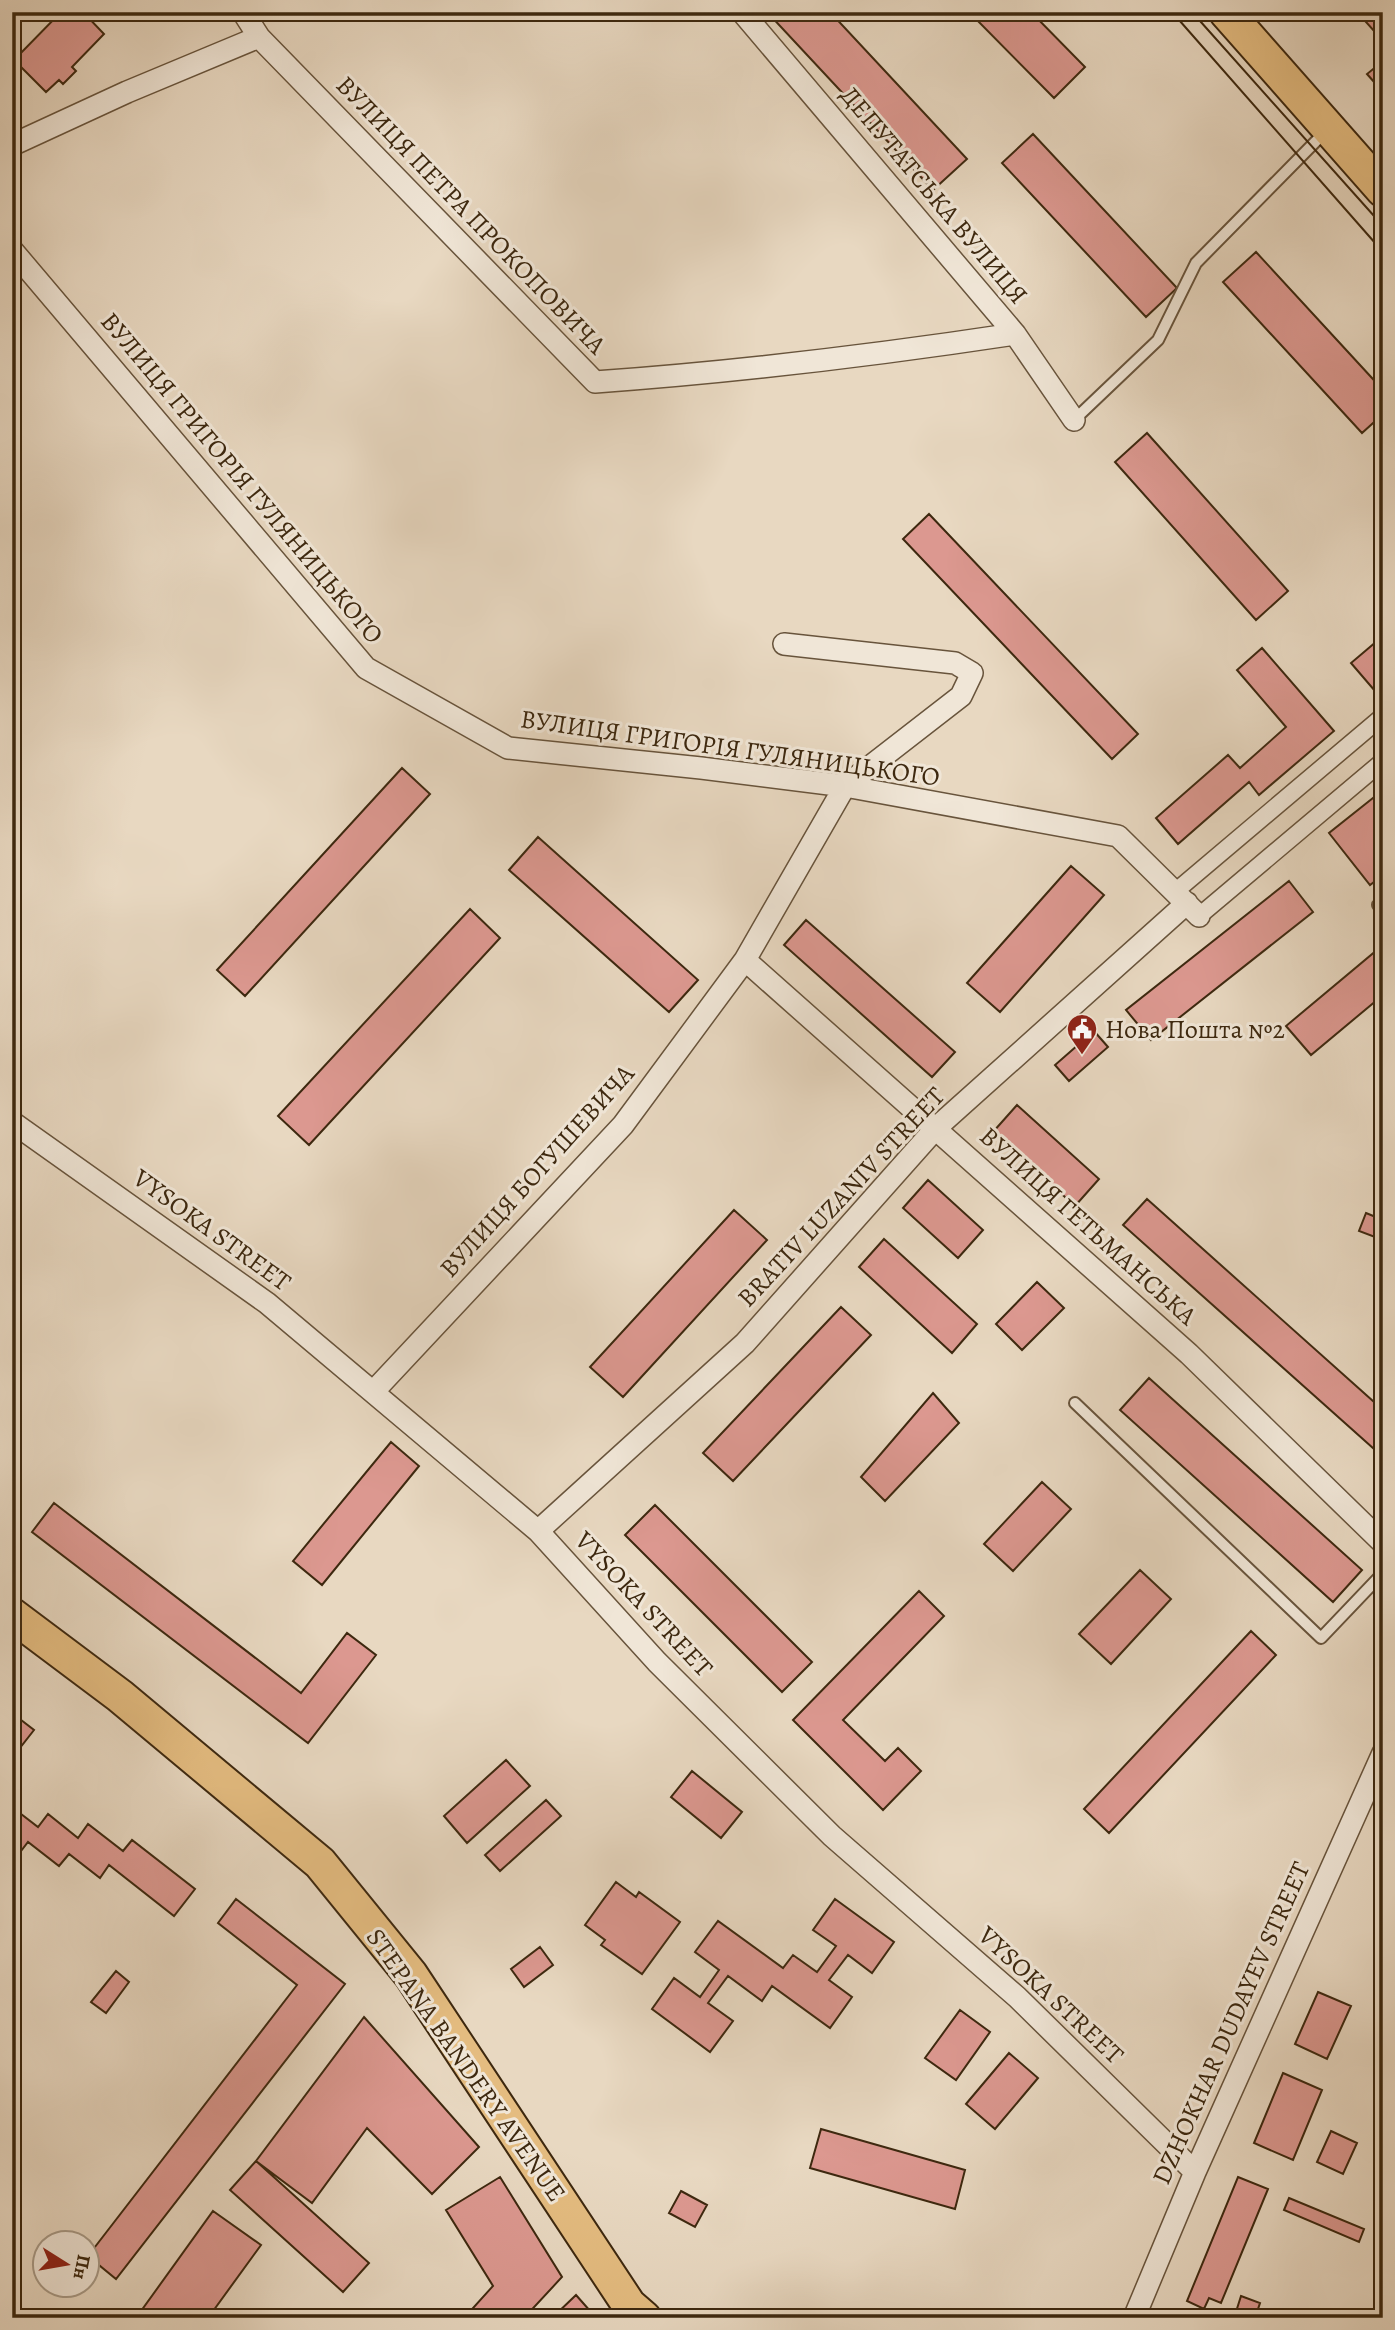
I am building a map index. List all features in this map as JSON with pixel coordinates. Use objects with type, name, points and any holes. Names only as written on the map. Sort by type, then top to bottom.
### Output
[{"type":"main road","points":[[1226,12],[1383,190]]},
{"type":"main road","name":"STEPANA BANDERY AVENUE","points":[[12,1615],[120,1696],[320,1863],[411,1975],[629,2305],[644,2318]]},
{"type":"street","points":[[12,145],[127,92],[259,37],[243,12]]},
{"type":"street","name":"ДЕПУТАТСЬКА ВУЛИЦЯ","points":[[742,12],[1016,334],[1074,420]]},
{"type":"street","name":"ВУЛИЦЯ ПЕТРА ПРОКОПОВИЧА","points":[[259,37],[595,382],[848,359],[1016,334]]},
{"type":"street","name":"ВУЛИЦЯ ГРИГОРІЯ ГУЛЯНИЦЬКОГО","points":[[12,250],[366,668],[508,748],[845,786],[1118,836],[1187,903]]},
{"type":"street","name":"ВУЛИЦЯ БОГУШЕВИЧА","points":[[373,1392],[623,1125],[745,960],[845,786],[961,696],[972,673],[955,663],[785,644]]},
{"type":"street","name":"BRATIV LUZANIV STREET","points":[[538,1531],[745,1343],[936,1128],[1187,903],[1383,716]]},
{"type":"street","name":"BRATIV LUZANIV STREET","points":[[1187,903],[1383,761]]},
{"type":"street","name":"ВУЛИЦЯ ГЕТЬМАНСЬКА","points":[[745,960],[1189,1354],[1383,1543]]},
{"type":"street","name":"VYSOKA STREET","points":[[12,1122],[267,1303],[538,1531],[657,1662],[832,1836],[1017,1997],[1195,2172]]},
{"type":"street","name":"DZHOKHAR DUDAYEV STREET","points":[[1134,2318],[1195,2172],[1383,1753]]},
{"type":"lane","points":[[1074,420],[1158,340],[1196,262],[1329,128]]},
{"type":"lane","points":[[1075,1403],[1321,1637],[1383,1573]]},
{"type":"building","points":[[61,12],[83,12],[104,34],[72,67],[76,71],[63,84],[59,80],[46,92],[14,60]]},
{"type":"building","points":[[767,12],[830,12],[967,159],[933,190]]},
{"type":"building","points":[[969,12],[1031,12],[1085,67],[1054,98]]},
{"type":"building","points":[[1357,12],[1383,12],[1383,41]]},
{"type":"building","points":[[1383,61],[1383,92],[1367,74]]},
{"type":"building","points":[[1033,134],[1177,288],[1146,317],[1002,163]]},
{"type":"building","points":[[1256,252],[1383,390],[1383,414],[1362,433],[1223,282]]},
{"type":"building","points":[[1147,433],[1288,591],[1256,620],[1115,462]]},
{"type":"building","points":[[929,514],[1138,734],[1112,759],[903,539]]},
{"type":"building","points":[[1383,636],[1383,696],[1381,698],[1351,663]]},
{"type":"building","points":[[1262,648],[1334,731],[1259,795],[1249,782],[1178,844],[1156,818],[1228,755],[1240,768],[1286,727],[1237,670]]},
{"type":"building","points":[[402,768],[430,794],[245,996],[217,970]]},
{"type":"building","points":[[1383,790],[1383,875],[1370,885],[1329,833]]},
{"type":"building","points":[[538,837],[698,980],[669,1012],[509,870]]},
{"type":"building","points":[[1071,866],[1104,895],[1000,1012],[967,983]]},
{"type":"building","points":[[1289,881],[1313,912],[1151,1040],[1126,1010]]},
{"type":"building","points":[[470,909],[500,938],[309,1145],[278,1116]]},
{"type":"building","points":[[806,920],[955,1052],[932,1077],[784,945]]},
{"type":"building","points":[[1383,945],[1383,995],[1311,1055],[1286,1026]]},
{"type":"building","name":"Нова Пошта №2","points":[[1094,1031],[1108,1047],[1069,1081],[1055,1065]]},
{"type":"building","points":[[1017,1105],[1099,1179],[1075,1206],[993,1132]]},
{"type":"building","points":[[928,1180],[983,1230],[958,1258],[903,1208]]},
{"type":"building","points":[[1147,1199],[1383,1410],[1383,1457],[1123,1225]]},
{"type":"building","points":[[734,1210],[767,1240],[623,1397],[590,1367]]},
{"type":"building","points":[[1366,1213],[1383,1220],[1383,1240],[1359,1231]]},
{"type":"building","points":[[884,1239],[977,1324],[952,1353],[859,1267]]},
{"type":"building","points":[[1037,1282],[1064,1308],[1022,1350],[996,1324]]},
{"type":"building","points":[[841,1307],[871,1335],[733,1481],[703,1453]]},
{"type":"building","points":[[1149,1378],[1362,1570],[1333,1602],[1120,1410]]},
{"type":"building","points":[[933,1393],[959,1423],[885,1501],[861,1477]]},
{"type":"building","points":[[391,1442],[419,1466],[322,1585],[293,1561]]},
{"type":"building","points":[[1042,1482],[1071,1509],[1013,1571],[984,1544]]},
{"type":"building","points":[[54,1503],[301,1693],[347,1633],[376,1655],[308,1743],[32,1532]]},
{"type":"building","points":[[655,1505],[812,1662],[782,1692],[625,1535]]},
{"type":"building","points":[[1140,1570],[1171,1599],[1111,1664],[1079,1634]]},
{"type":"building","points":[[919,1591],[944,1616],[843,1720],[885,1761],[898,1748],[921,1771],[883,1810],[793,1720]]},
{"type":"building","points":[[1251,1631],[1276,1655],[1109,1833],[1084,1809]]},
{"type":"building","points":[[12,1713],[34,1730],[12,1758]]},
{"type":"building","points":[[506,1760],[530,1786],[467,1843],[444,1816]]},
{"type":"building","points":[[692,1771],[742,1812],[721,1838],[671,1797]]},
{"type":"building","points":[[546,1800],[561,1816],[500,1871],[485,1855]]},
{"type":"building","points":[[12,1807],[38,1827],[48,1814],[78,1838],[88,1824],[123,1851],[132,1840],[195,1889],[174,1916],[109,1865],[100,1878],[69,1854],[59,1866],[28,1842],[18,1855],[12,1851]]},
{"type":"building","points":[[616,1882],[636,1897],[639,1892],[680,1922],[642,1974],[601,1945],[605,1940],[585,1925]]},
{"type":"building","points":[[236,1899],[345,1984],[116,2279],[102,2268],[102,2238],[297,1985],[218,1923]]},
{"type":"building","points":[[835,1899],[894,1942],[872,1973],[848,1955],[829,1980],[852,1997],[830,2028],[772,1986],[762,2001],[728,1976],[708,2003],[733,2021],[710,2052],[652,2009],[674,1978],[700,1997],[719,1970],[695,1952],[718,1921],[783,1968],[793,1955],[817,1972],[836,1946],[813,1930]]},
{"type":"building","points":[[540,1947],[553,1965],[524,1987],[511,1969]]},
{"type":"building","points":[[116,1971],[129,1982],[106,2013],[91,2002]]},
{"type":"building","points":[[1318,1992],[1351,2006],[1327,2059],[1295,2044]]},
{"type":"building","points":[[960,2010],[990,2032],[956,2080],[925,2058]]},
{"type":"building","points":[[364,2017],[479,2147],[432,2194],[367,2128],[312,2203],[256,2161]]},
{"type":"building","points":[[1009,2053],[1038,2078],[995,2129],[966,2104]]},
{"type":"building","points":[[1283,2073],[1322,2090],[1293,2160],[1254,2143]]},
{"type":"building","points":[[821,2129],[965,2170],[955,2209],[810,2168]]},
{"type":"building","points":[[1331,2131],[1357,2143],[1343,2174],[1317,2162]]},
{"type":"building","points":[[256,2161],[369,2263],[343,2292],[230,2190]]},
{"type":"building","points":[[500,2177],[562,2277],[524,2318],[464,2318],[493,2286],[446,2210]]},
{"type":"building","points":[[1238,2177],[1268,2189],[1221,2303],[1209,2298],[1204,2309],[1187,2301]]},
{"type":"building","points":[[681,2191],[707,2205],[695,2227],[669,2213]]},
{"type":"building","points":[[1289,2198],[1364,2229],[1359,2242],[1284,2210]]},
{"type":"building","points":[[213,2211],[261,2245],[208,2318],[136,2318]]},
{"type":"building","points":[[576,2295],[591,2312],[585,2318],[552,2318]]},
{"type":"building","points":[[1241,2296],[1260,2303],[1255,2318],[1221,2318],[1223,2311],[1235,2315]]},
{"type":"tram line","points":[[1172,12],[1383,252]]},
{"type":"tram line","points":[[1192,12],[1383,226]]},
{"type":"place","name":"Нова Пошта №2","points":[[1082,1056]]}]
